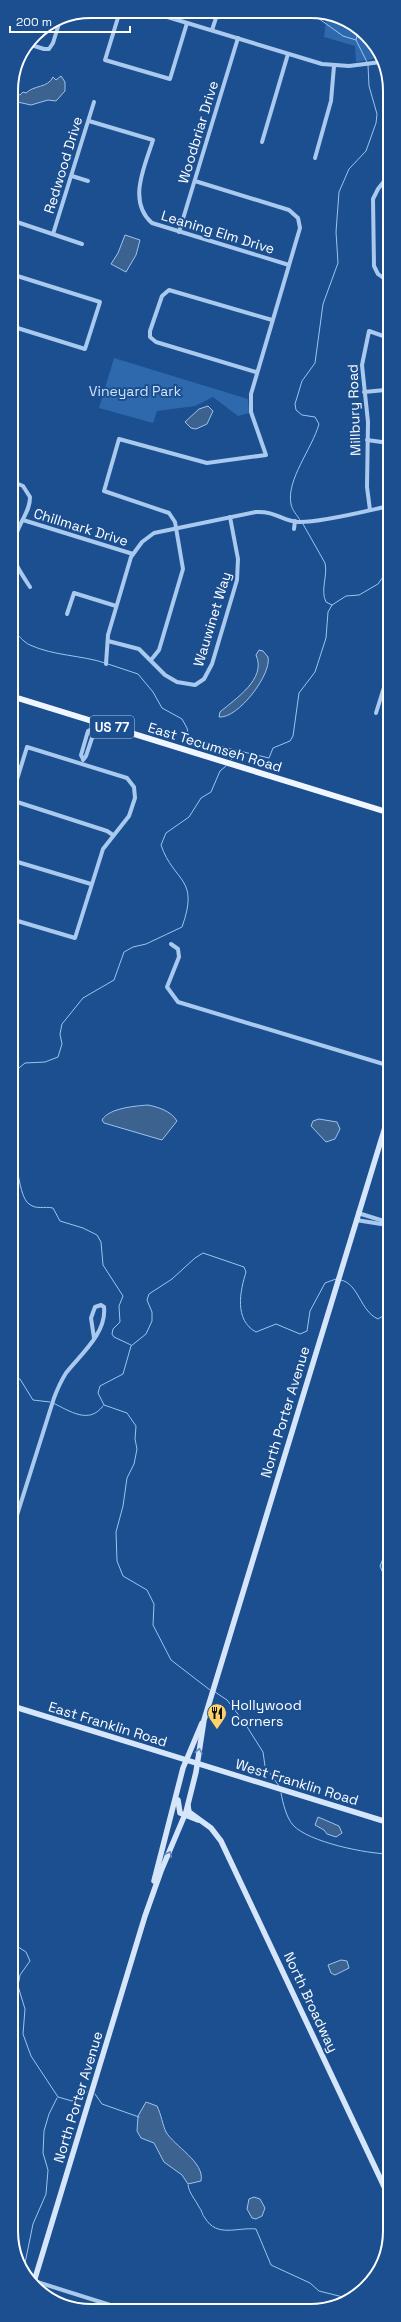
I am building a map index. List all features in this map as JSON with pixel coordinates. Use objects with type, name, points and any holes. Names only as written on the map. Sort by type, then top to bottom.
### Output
[{"type":"main road","name":"East Tecumseh Road","points":[[18,698],[383,811]]},
{"type":"street","points":[[118,18],[105,60],[170,80],[187,23]]},
{"type":"street","points":[[171,18],[288,54],[334,66],[376,62]]},
{"type":"street","points":[[212,30],[216,18]]},
{"type":"street","points":[[33,46],[42,49],[48,49],[52,45],[58,26]]},
{"type":"street","name":"Woodbriar Drive","points":[[179,232],[238,38]]},
{"type":"street","points":[[262,142],[288,54]]},
{"type":"street","points":[[315,158],[331,101],[334,66]]},
{"type":"street","name":"Redwood Drive","points":[[53,234],[94,102]]},
{"type":"street","name":"Leaning Elm Drive","points":[[89,121],[153,140],[139,190],[140,205],[152,223],[289,265]]},
{"type":"street","points":[[72,176],[88,181]]},
{"type":"street","points":[[108,641],[137,648],[151,660],[159,650],[182,575],[183,564],[173,517],[167,511],[104,491],[119,439],[206,463],[266,455],[250,407],[256,372],[300,224],[294,213],[286,209],[194,181]]},
{"type":"street","points":[[383,182],[378,188],[373,199],[373,259],[378,274],[383,278]]},
{"type":"street","points":[[18,222],[82,244]]},
{"type":"street","points":[[18,276],[100,302],[85,349],[18,328]]},
{"type":"street","points":[[256,372],[156,342],[150,337],[150,331],[162,296],[169,290],[272,320]]},
{"type":"street","name":"Millbury Road","points":[[370,510],[367,486],[367,440],[362,365],[368,331],[383,336]]},
{"type":"street","points":[[364,392],[383,390]]},
{"type":"street","points":[[367,440],[383,442]]},
{"type":"street","points":[[18,484],[23,486],[30,497],[30,504],[18,529]]},
{"type":"street","points":[[106,664],[108,641],[116,606],[133,554],[142,542],[154,533],[230,517],[270,512],[298,522],[383,507]]},
{"type":"street","name":"Wauwinet Way","points":[[151,660],[165,675],[177,682],[195,685],[204,679],[212,664],[238,580],[238,559],[230,517]]},
{"type":"street","name":"Chillmark Drive","points":[[22,520],[133,554]]},
{"type":"street","points":[[294,529],[298,522]]},
{"type":"street","points":[[18,564],[30,587]]},
{"type":"street","points":[[67,614],[74,593],[116,606]]},
{"type":"street","points":[[376,713],[383,690]]},
{"type":"street","points":[[82,760],[86,756],[94,732],[92,729],[94,721]]},
{"type":"street","points":[[18,776],[27,747],[82,760],[127,778],[134,787],[135,798],[129,816],[103,849],[75,938],[18,921]]},
{"type":"street","points":[[18,801],[107,831],[113,835]]},
{"type":"street","points":[[18,862],[91,884]]},
{"type":"street","points":[[171,944],[178,949],[179,957],[167,987],[178,1002],[383,1064]]},
{"type":"street","name":"North Porter Avenue","points":[[35,2277],[145,1916],[186,1761],[204,1720],[383,1133]]},
{"type":"street","points":[[358,1213],[383,1220]]},
{"type":"street","points":[[356,1220],[370,1224],[383,1222]]},
{"type":"street","points":[[18,1515],[56,1392],[68,1372],[94,1338],[104,1318],[104,1307],[100,1304],[95,1307],[92,1314],[94,1338]]},
{"type":"street","name":"East Franklin Road","points":[[18,1708],[197,1765]]},
{"type":"street","name":"North Porter Avenue","points":[[145,1916],[161,1871],[189,1804],[204,1720]]},
{"type":"street","name":"West Franklin Road","points":[[197,1765],[383,1821]]},
{"type":"street","points":[[179,1784],[178,1807],[180,1813],[185,1816]]},
{"type":"street","name":"North Broadway","points":[[189,1804],[189,1812],[215,1831],[225,1849],[383,2184]]},
{"type":"street","name":"North Broadway","points":[[185,1816],[202,1821]]},
{"type":"street","points":[[43,2286],[105,2304]]},
{"type":"green space","points":[[326,20],[351,30],[362,39],[371,50],[375,59],[356,62],[355,46],[324,37]]},
{"type":"green space","name":"Vineyard Park","points":[[114,358],[248,399],[249,413],[238,416],[213,397],[195,406],[157,411],[153,423],[99,408]]},
{"type":"shaded area","points":[[61,76],[65,82],[65,91],[56,101],[48,100],[31,105],[18,102],[18,94],[20,95],[23,92],[26,93],[29,90],[48,83],[53,77],[56,80]]},
{"type":"shaded area","points":[[125,235],[140,240],[136,255],[126,272],[111,264],[118,253]]},
{"type":"shaded area","points":[[208,406],[213,411],[207,424],[196,429],[191,428],[185,422],[199,409]]},
{"type":"shaded area","points":[[259,650],[263,651],[268,657],[268,665],[265,674],[252,694],[244,703],[227,716],[219,717],[220,712],[241,695],[253,680],[257,672],[258,664],[256,655]]},
{"type":"shaded area","points":[[148,1105],[168,1112],[177,1121],[162,1140],[104,1123],[102,1120],[105,1116],[116,1110]]},
{"type":"shaded area","points":[[319,1119],[337,1122],[340,1129],[335,1139],[326,1142],[311,1126],[313,1121]]},
{"type":"shaded area","points":[[383,1559],[383,1573],[380,1566]]},
{"type":"shaded area","points":[[318,1817],[339,1826],[342,1833],[336,1837],[327,1834],[324,1830],[315,1825]]},
{"type":"shaded area","points":[[341,1960],[347,1961],[349,1968],[335,1975],[331,1973],[328,1965]]},
{"type":"shaded area","points":[[146,2102],[157,2106],[166,2132],[194,2161],[201,2174],[201,2181],[188,2184],[182,2175],[164,2162],[154,2143],[141,2138],[137,2131],[138,2116]]},
{"type":"shaded area","points":[[254,2197],[260,2199],[265,2208],[262,2216],[256,2219],[252,2218],[247,2209],[249,2199]]},
{"type":"waterway","points":[[318,18],[343,36],[356,40]]},
{"type":"waterway","points":[[357,35],[356,40],[367,62]]},
{"type":"waterway","points":[[300,520],[293,510],[290,495],[296,475],[316,434],[319,424],[315,417],[302,415],[296,410],[295,404],[302,381],[315,363],[323,304],[338,263],[336,232],[339,192],[349,169],[366,151],[376,123],[377,114],[369,86],[368,65]]},
{"type":"waterway","points":[[303,524],[325,563],[326,573],[324,597],[326,602],[332,605]]},
{"type":"waterway","points":[[108,664],[138,674],[153,692],[162,708],[182,719],[187,728],[189,739],[269,758],[273,748],[290,741],[293,736],[299,693],[315,672],[326,638],[328,612],[332,605],[346,596],[359,595],[378,584],[383,577]]},
{"type":"waterway","points":[[18,635],[27,644],[39,649],[105,663]]},
{"type":"waterway","points":[[231,760],[239,751]]},
{"type":"waterway","points":[[18,1069],[25,1063],[45,1062],[58,1057],[62,1044],[60,1034],[62,1024],[83,998],[114,980],[124,952],[133,947],[146,944],[182,927],[187,911],[187,889],[166,857],[161,845],[166,833],[189,817],[201,798],[211,792],[220,771],[226,766]]},
{"type":"waterway","points":[[18,1175],[25,1200],[29,1204],[32,1206],[53,1208],[60,1221],[83,1228],[97,1235],[101,1242],[103,1265],[123,1296],[119,1306],[120,1322],[113,1329],[112,1334],[114,1337],[131,1345]]},
{"type":"waterway","points":[[104,1405],[98,1393],[100,1386],[123,1374],[131,1346],[146,1334],[152,1321],[152,1312],[147,1300],[149,1294],[172,1279],[195,1258],[203,1253],[244,1267],[246,1272],[240,1305],[244,1320],[249,1327],[256,1332],[276,1324],[300,1334],[307,1331],[310,1311],[325,1283],[336,1279]]},
{"type":"waterway","points":[[341,1280],[347,1282],[352,1287],[372,1315],[378,1319],[383,1316]]},
{"type":"waterway","points":[[18,1379],[20,1379],[33,1400],[50,1402]]},
{"type":"waterway","points":[[53,1403],[79,1415],[86,1416],[98,1412],[103,1406]]},
{"type":"waterway","points":[[104,1405],[127,1413],[136,1426],[135,1439],[137,1449],[134,1464],[127,1478],[123,1506],[116,1532],[117,1561],[123,1576],[147,1590],[154,1604],[153,1625],[171,1660],[210,1690]]},
{"type":"waterway","points":[[215,1692],[227,1700],[244,1722],[263,1752],[265,1766],[279,1786]]},
{"type":"waterway","points":[[281,1793],[288,1818],[293,1825],[311,1837],[338,1846],[367,1852],[383,1853]]},
{"type":"waterway","points":[[18,1947],[26,1952],[30,1961],[20,1975],[18,1986]]},
{"type":"waterway","points":[[18,1986],[25,2009],[23,2034],[31,2056],[58,2097],[72,2101],[87,2092]]},
{"type":"waterway","points":[[95,2094],[102,2104],[139,2117]]},
{"type":"waterway","points":[[25,2261],[33,2224],[46,2194],[48,2170],[43,2153],[44,2131],[49,2114],[57,2098]]},
{"type":"waterway","points":[[188,2185],[204,2217],[215,2228],[221,2230],[256,2229],[271,2265],[310,2283],[319,2291],[341,2296]]},
{"type":"place","name":"Hollywood Corners","points":[[217,1730]]}]
